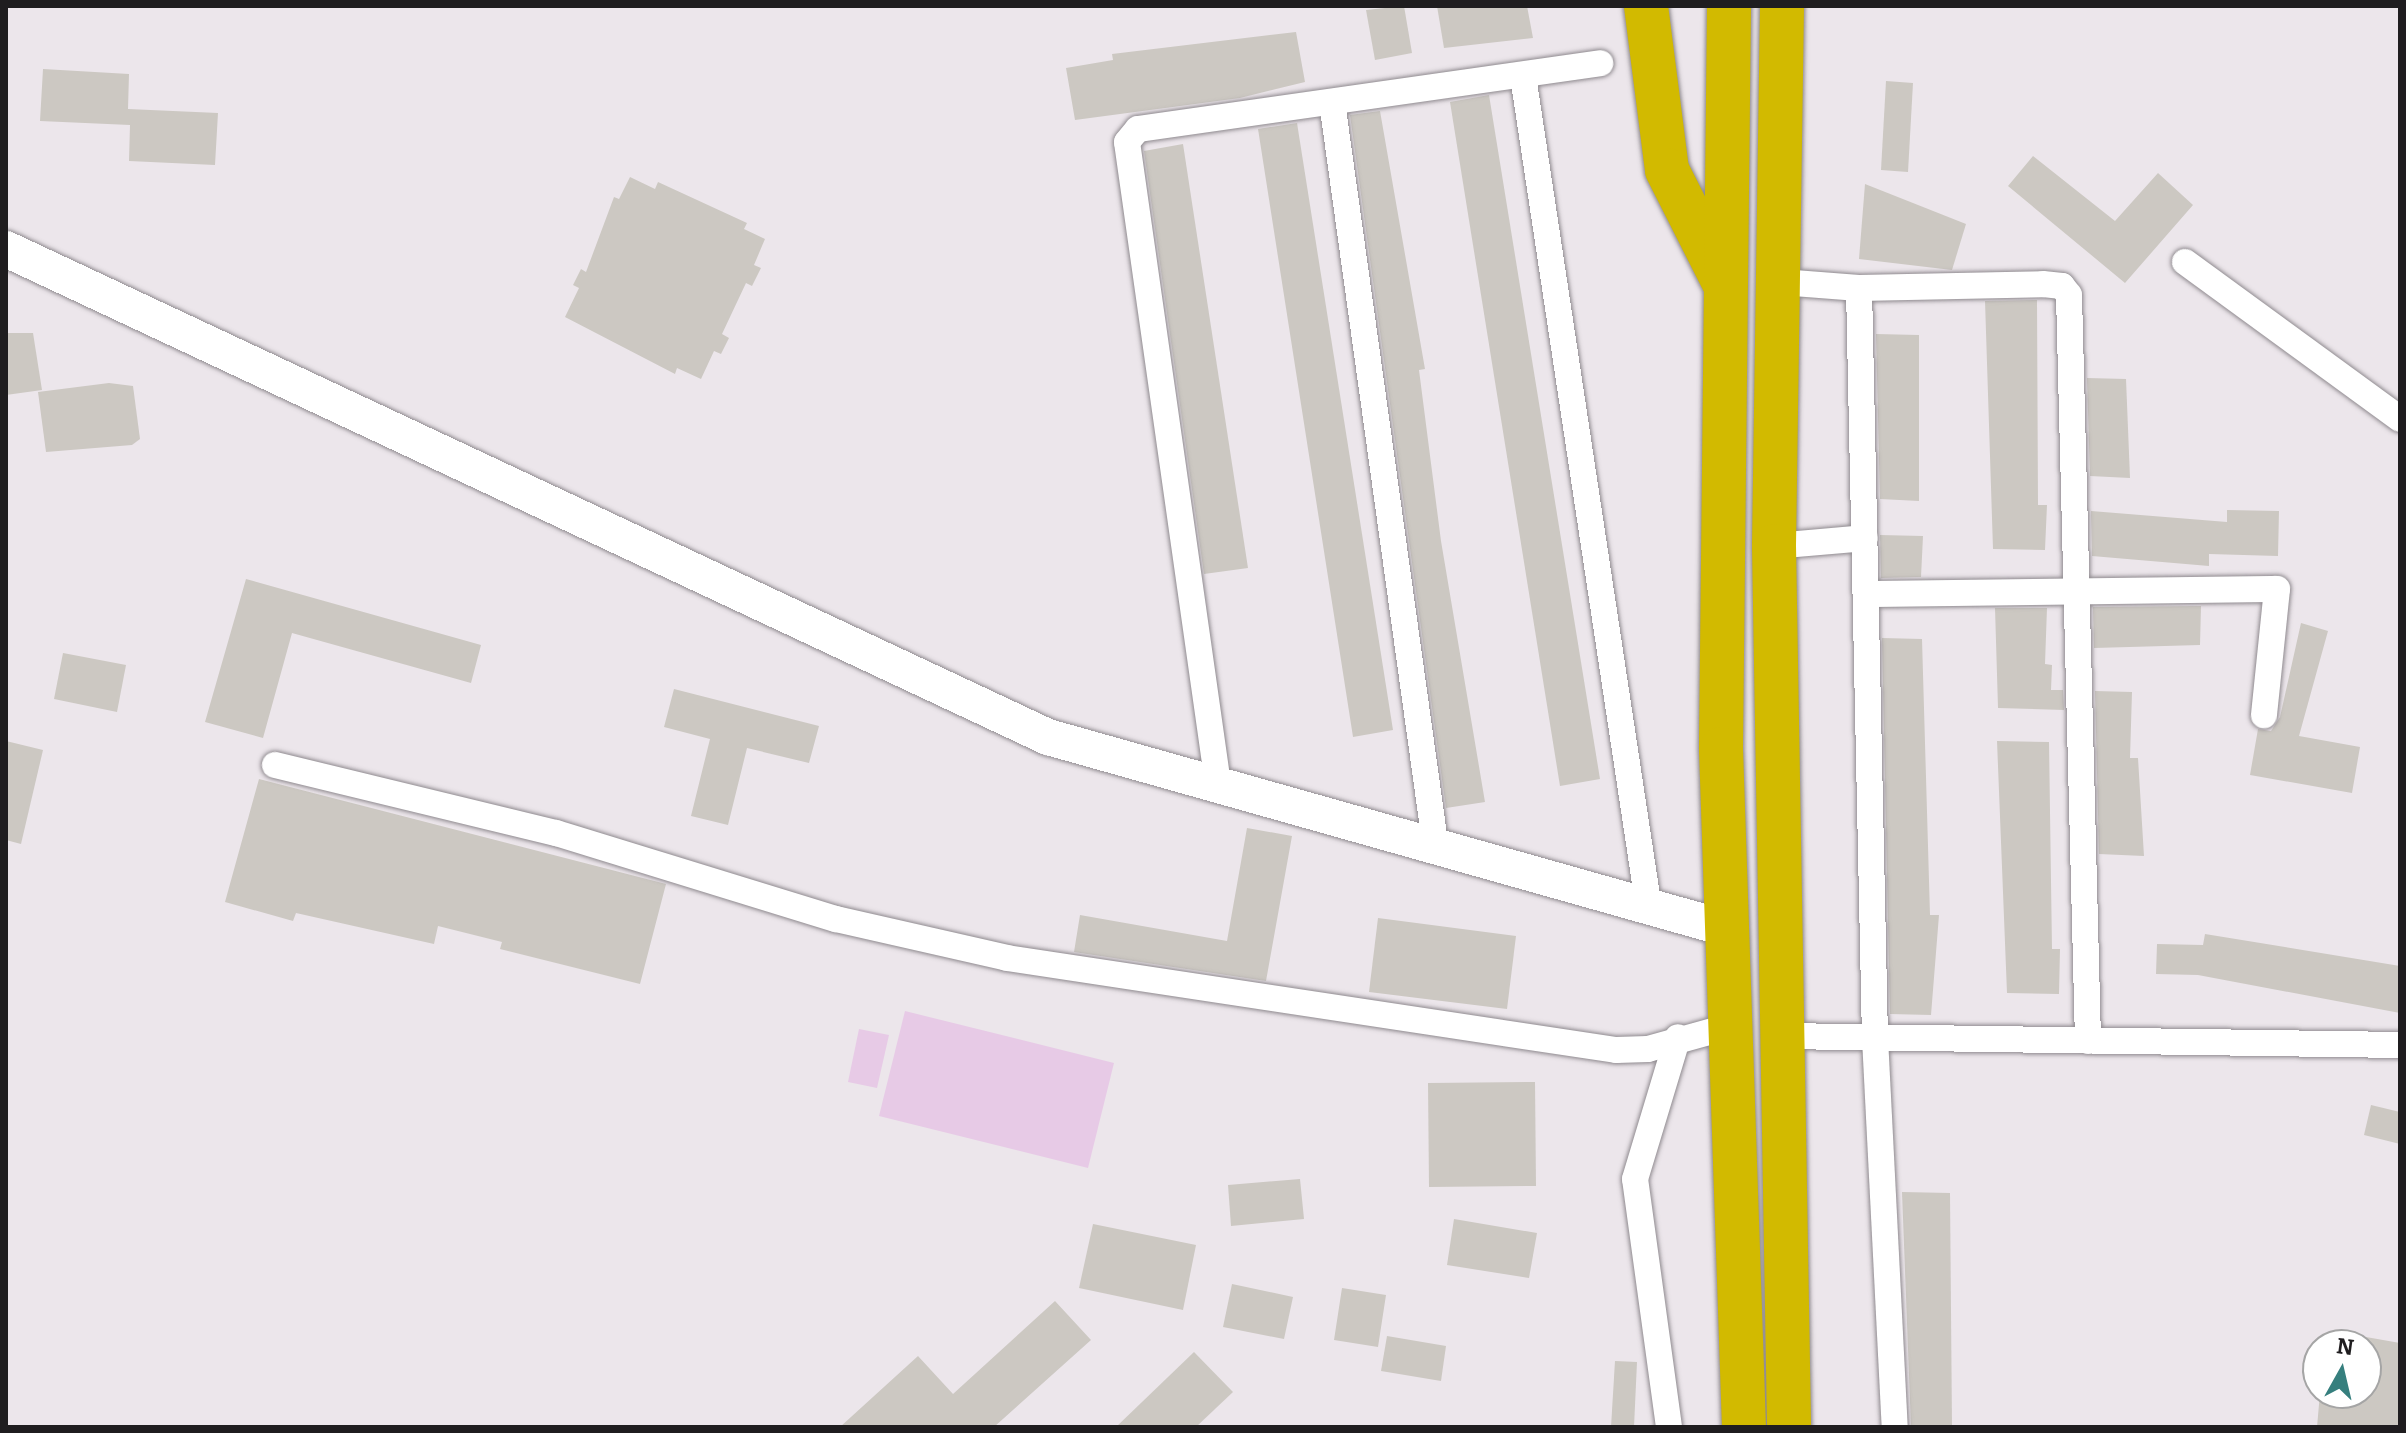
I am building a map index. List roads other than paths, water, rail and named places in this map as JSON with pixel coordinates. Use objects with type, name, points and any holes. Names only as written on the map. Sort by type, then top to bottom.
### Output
[{"type":"highway","points":[[1646,6],[1667,170],[1726,286]]},
{"type":"highway","points":[[1729,6],[1725,928],[1744,1427]]},
{"type":"highway","points":[[1782,6],[1781,282],[1774,546],[1789,1427]]},
{"type":"highway","points":[[1781,282],[1805,6]]},
{"type":"street","points":[[1218,784],[1124,154],[1138,129],[1600,63]]},
{"type":"street","points":[[1523,76],[1649,909]]},
{"type":"street","points":[[1332,102],[1435,842]]},
{"type":"street","points":[[6,249],[1048,737],[1218,784],[1333,822],[1435,842],[1649,909],[1725,928]]},
{"type":"street","points":[[2185,262],[2400,419]]},
{"type":"street","points":[[1781,282],[1859,288],[2062,286],[2069,295],[2088,1041]]},
{"type":"street","points":[[1859,288],[1875,1038],[1895,1427]]},
{"type":"street","points":[[1774,546],[1865,538]]},
{"type":"street","points":[[1867,594],[2277,589],[2264,715]]},
{"type":"street","points":[[275,765],[556,833],[836,919],[1007,958],[1616,1050],[1648,1049],[1678,1037],[1727,1027]]},
{"type":"street","points":[[1781,1036],[2400,1045]]},
{"type":"street","points":[[1669,1427],[1635,1179],[1678,1037]]}]
